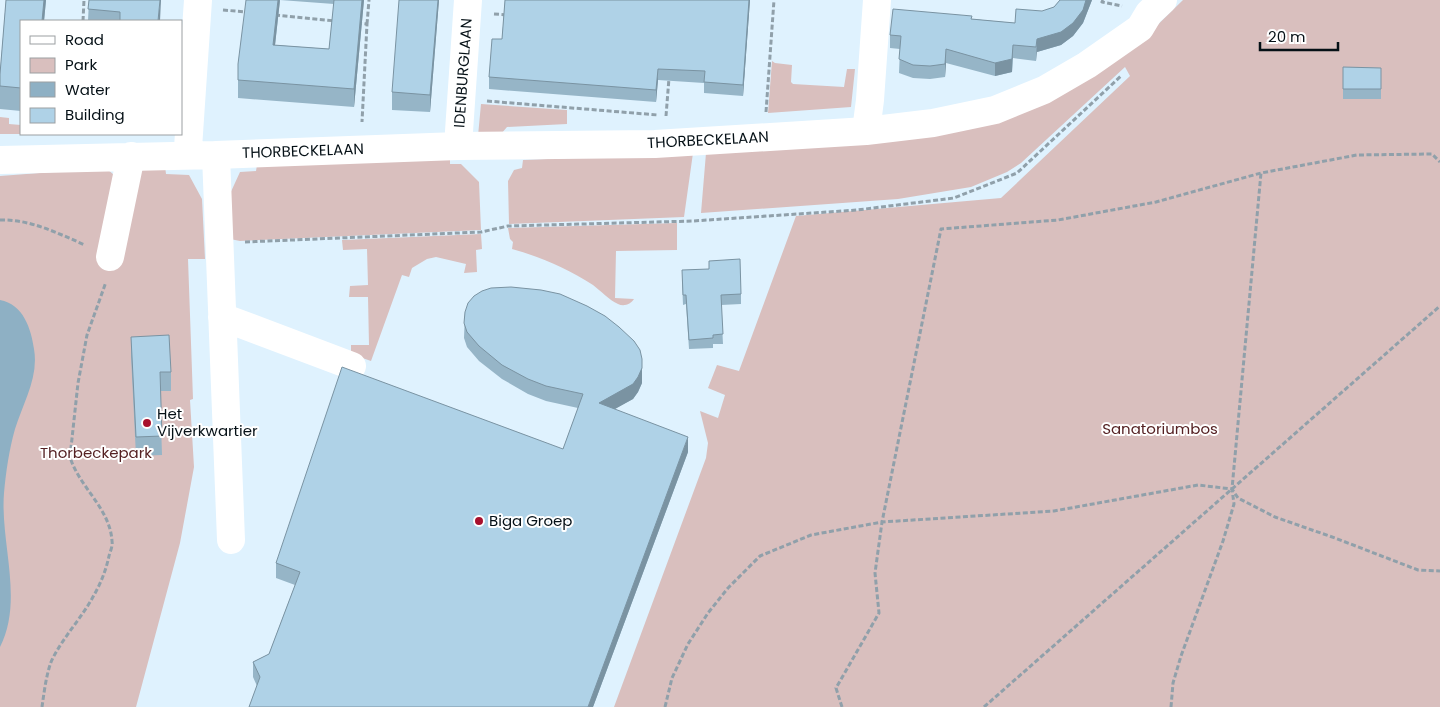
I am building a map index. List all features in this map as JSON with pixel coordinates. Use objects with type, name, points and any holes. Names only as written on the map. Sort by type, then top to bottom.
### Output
[{"type":"street","points":[[866,131],[877,0]]},
{"type":"street","name":"THORBECKELAAN","points":[[0,160],[458,146],[655,144],[866,131],[933,123],[994,110],[1044,90],[1087,65],[1140,28],[1149,13],[1163,0]]},
{"type":"street","points":[[210,5],[188,148],[203,155],[219,242],[231,540]]},
{"type":"street","name":"IDENBURGLAAN","points":[[458,146],[468,6]]},
{"type":"street","points":[[110,257],[131,156]]},
{"type":"street","points":[[222,317],[352,366]]},
{"type":"path","points":[[83,20],[84,0]]},
{"type":"path","points":[[361,128],[369,0]]},
{"type":"path","points":[[768,137],[765,118],[774,0]]},
{"type":"path","points":[[210,5],[251,13]]},
{"type":"path","points":[[468,6],[516,16]]},
{"type":"path","points":[[271,14],[338,21]]},
{"type":"path","points":[[348,22],[367,24]]},
{"type":"path","points":[[219,242],[262,242],[481,232],[508,226],[693,221],[857,210],[954,198],[1017,173],[1125,72]]},
{"type":"path","points":[[666,124],[669,77]]},
{"type":"path","points":[[461,99],[666,116]]},
{"type":"path","points":[[842,707],[836,688],[879,613],[875,572],[882,522],[942,229],[1058,220],[1156,202],[1261,173],[1357,155],[1432,154],[1440,162]]},
{"type":"path","points":[[1171,707],[1173,683],[1181,656],[1223,541],[1234,504],[1232,489],[1261,173]]},
{"type":"path","points":[[0,220],[15,220],[46,228],[110,257],[106,288],[87,335],[78,383],[70,457],[73,468],[96,501],[107,523],[112,542],[106,568],[94,596],[68,633],[51,663],[43,694],[42,707]]},
{"type":"path","points":[[984,707],[1440,306]]},
{"type":"path","points":[[665,707],[672,678],[688,644],[708,613],[728,588],[760,556],[811,535],[882,522],[1054,511],[1198,485],[1232,489],[1238,498],[1275,517],[1418,570],[1440,571]]},
{"type":"green space","name":"Sanatoriumbos","points":[[1183,0],[1440,0],[1440,707],[614,707],[706,458],[708,443],[700,411],[718,418],[725,395],[708,388],[717,365],[739,371],[796,216],[1001,198],[1130,76],[1125,67],[1021,163],[1007,172],[971,187],[898,199],[701,213],[706,153],[929,136],[1135,47]]},
{"type":"green space","points":[[772,61],[792,65],[791,82],[793,84],[844,87],[847,69],[855,69],[851,107],[768,113]]},
{"type":"green space","points":[[481,104],[567,110],[567,124],[507,127],[501,134],[478,136]]},
{"type":"green space","points":[[0,117],[9,118],[9,124],[20,125],[20,134],[0,134]]},
{"type":"green space","points":[[693,153],[684,217],[509,224],[508,181],[514,170],[522,168],[523,160]]},
{"type":"green space","points":[[450,157],[450,164],[461,164],[479,182],[481,230],[240,241],[230,239],[229,196],[240,172],[256,171],[257,165]]},
{"type":"green space","name":"Thorbeckepark","points":[[165,166],[166,174],[189,175],[202,199],[205,259],[188,259],[193,399],[190,400],[194,467],[180,543],[136,707],[0,707],[0,176],[106,168],[114,175],[139,173],[144,169]]},
{"type":"green space","points":[[677,223],[677,250],[616,251],[615,298],[634,299],[625,305],[620,305],[584,279],[554,264],[512,249],[513,242],[510,239],[508,228]]},
{"type":"green space","points":[[481,234],[482,249],[476,250],[477,272],[464,273],[466,264],[436,257],[427,259],[412,268],[409,277],[402,275],[371,361],[351,354],[351,345],[369,345],[368,297],[349,297],[350,286],[368,285],[367,249],[343,250],[342,240]]},
{"type":"water","points":[[0,300],[15,306],[24,318],[31,333],[35,359],[32,380],[9,453],[4,493],[5,532],[11,591],[7,629],[0,647]]},
{"type":"building","points":[[6,0],[44,0],[42,20],[20,20],[20,88],[0,86]]},
{"type":"building","points":[[89,0],[160,0],[158,20],[120,20],[120,12],[88,9]]},
{"type":"building","points":[[246,0],[278,0],[273,45],[329,49],[334,0],[362,0],[354,89],[238,80],[238,64]]},
{"type":"building","points":[[399,0],[438,0],[430,95],[392,92]]},
{"type":"building","points":[[505,0],[749,0],[743,85],[704,82],[705,71],[658,69],[656,90],[489,77],[492,39],[502,39]]},
{"type":"building","points":[[1060,0],[1086,0],[1083,10],[1073,23],[1061,32],[1037,39],[1036,47],[1013,45],[1012,59],[995,63],[946,49],[945,64],[930,66],[913,65],[899,59],[901,36],[890,35],[893,9],[972,16],[971,19],[1015,23],[1016,9],[1042,11],[1054,7]]},
{"type":"building","points":[[1343,67],[1381,68],[1381,89],[1343,89]]},
{"type":"building","points":[[740,259],[741,294],[721,295],[723,334],[713,335],[713,338],[689,340],[682,270],[709,269],[709,261]]},
{"type":"building","name":"Biga Groep","points":[[511,287],[560,294],[605,316],[619,327],[634,341],[640,350],[642,368],[633,384],[599,403],[688,437],[588,707],[249,707],[260,677],[253,662],[269,654],[300,572],[276,563],[342,367],[563,449],[583,394],[546,386],[502,365],[479,346],[467,332],[464,323],[468,303],[474,296],[491,288]]},
{"type":"building","name":"Het Vijverkwartier","points":[[169,335],[171,372],[160,372],[162,436],[136,437],[131,337]]},
{"type":"place","name":"Het Vijverkwartier","points":[[147,423]]},
{"type":"place","name":"Biga Groep","points":[[479,521]]}]
